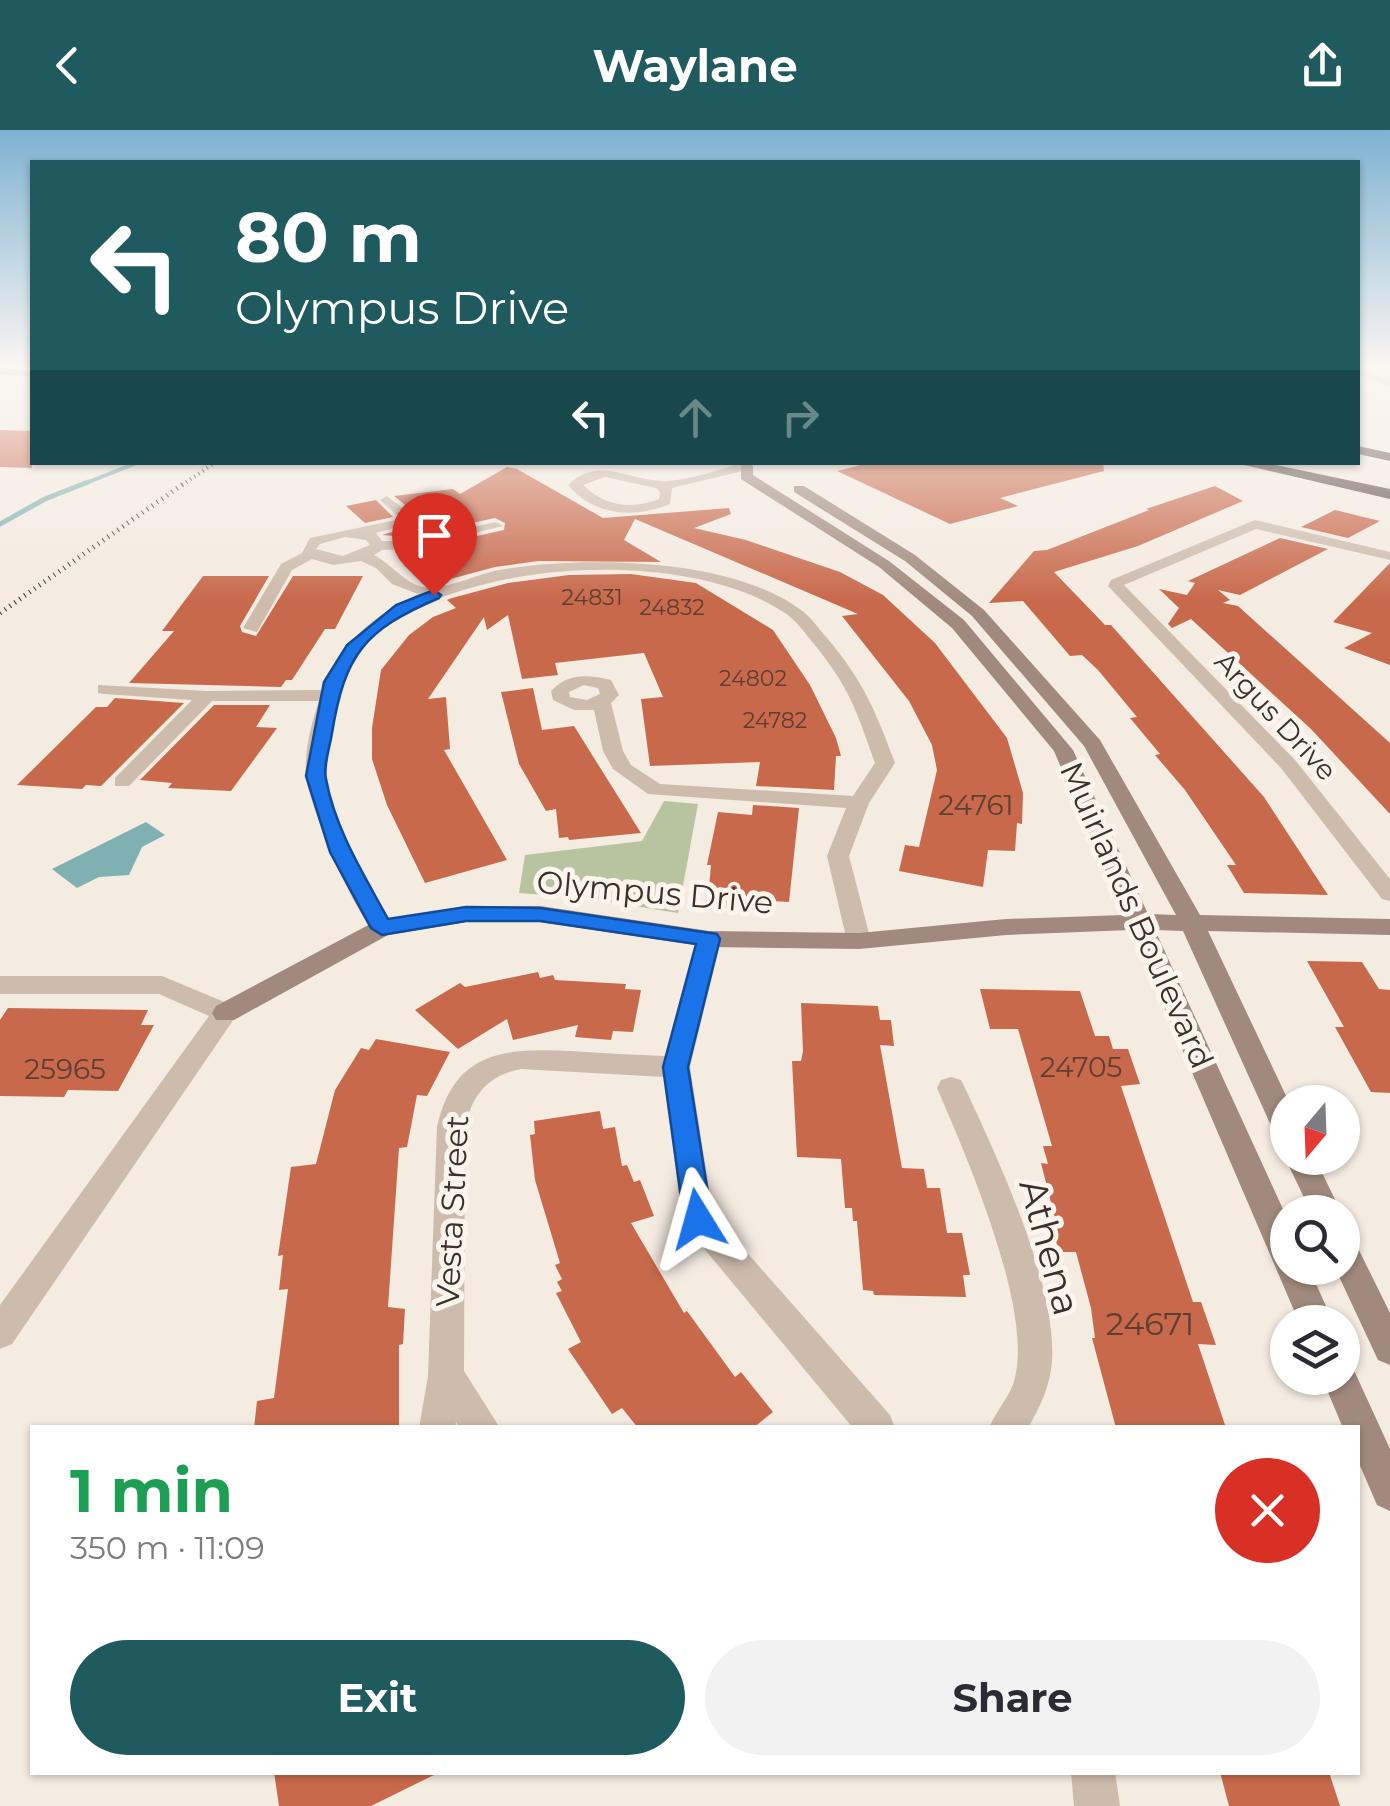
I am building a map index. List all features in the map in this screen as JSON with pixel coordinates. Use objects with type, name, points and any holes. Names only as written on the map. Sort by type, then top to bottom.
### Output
[{"type":"highway","points":[[1253,465],[1390,492]]},
{"type":"highway","points":[[1287,465],[1390,492]]},
{"type":"main road","name":"Muirlands Boulevard","points":[[744,465],[746,476],[884,564],[958,624],[1063,750],[1270,1215]]},
{"type":"main road","name":"Muirlands Boulevard","points":[[747,465],[777,476],[910,558],[978,613],[1092,744],[1192,923],[1270,1091]]},
{"type":"main road","name":"Olympus Drive","points":[[225,1013],[382,928],[466,914],[540,914],[709,939],[859,941],[1006,928],[1142,922],[1390,927]]},
{"type":"main road","points":[[1360,1285],[1390,1349]]},
{"type":"main road","points":[[1347,1395],[1390,1492]]},
{"type":"street","points":[[660,485],[667,491],[664,501],[630,509],[602,505],[586,497],[575,485],[589,476],[622,474],[660,485],[740,465]]},
{"type":"street","points":[[311,554],[308,550],[315,541],[412,522],[387,500]]},
{"type":"street","name":"Argus Drive","points":[[1390,556],[1255,524],[1116,582],[1118,590],[1288,764],[1390,894]]},
{"type":"street","points":[[251,628],[286,567],[311,554],[333,560],[363,556],[378,546],[400,546],[496,526]]},
{"type":"street","points":[[356,533],[376,539],[378,546]]},
{"type":"street","points":[[363,556],[397,581],[434,595]]},
{"type":"street","points":[[382,928],[340,852],[316,776],[328,695],[354,645],[401,608],[456,585],[539,568],[596,564],[659,566],[709,576],[795,611],[854,682],[885,763],[859,803],[838,856],[859,941]]},
{"type":"street","points":[[104,688],[208,696],[328,695]]},
{"type":"street","points":[[122,782],[208,696]]},
{"type":"street","points":[[602,702],[618,760],[634,778],[655,790],[859,803]]},
{"type":"street","points":[[709,939],[676,1067],[698,1219],[874,1425]]},
{"type":"street","points":[[0,986],[162,985],[225,1013]]},
{"type":"street","name":"Olympus Drive","points":[[0,1333],[225,1013]]},
{"type":"street","name":"Vesta Street","points":[[438,1425],[446,1376],[451,1127],[454,1104],[468,1082],[497,1065],[522,1059],[676,1067]]},
{"type":"street","name":"Athena","points":[[951,1088],[990,1175],[1034,1329],[1032,1386],[1009,1425]]},
{"type":"street","points":[[446,1376],[480,1425]]},
{"type":"street","points":[[1093,1775],[1097,1806]]},
{"type":"green space","points":[[664,801],[698,804],[678,913],[585,898],[519,893],[525,855],[642,841]]},
{"type":"water","points":[[146,822],[165,835],[142,847],[129,875],[99,877],[77,888],[52,869]]},
{"type":"building","points":[[0,444],[30,444],[32,468],[0,467]]},
{"type":"building","points":[[861,465],[1103,465],[1104,471],[1000,498],[1018,506],[950,524],[837,471]]},
{"type":"building","points":[[507,467],[603,518],[729,508],[731,514],[694,528],[746,540],[840,572],[883,595],[935,643],[1007,738],[1023,793],[1022,824],[1017,823],[1015,851],[988,850],[983,887],[899,871],[905,845],[919,847],[937,770],[932,745],[909,701],[842,616],[858,614],[635,519],[624,540],[661,562],[538,561],[495,567],[432,584],[404,562],[409,561],[400,553],[504,530],[505,523],[495,518],[408,537],[382,535],[422,523],[394,496],[453,489],[460,494]]},
{"type":"building","points":[[1215,486],[1243,501],[1138,546],[1054,572],[1105,625],[1111,625],[1264,797],[1328,895],[1244,893],[1227,865],[1236,865],[1185,790],[1155,755],[1160,754],[1130,718],[1137,717],[1098,670],[1082,655],[1070,656],[1023,601],[989,603],[1034,551],[1047,550],[1149,510],[1146,509]]},
{"type":"building","points":[[376,500],[393,517],[365,523],[346,506]]},
{"type":"building","points":[[1335,510],[1380,521],[1348,538],[1301,527]]},
{"type":"building","points":[[1280,538],[1328,549],[1240,595],[1218,590],[1230,600],[1223,603],[1238,606],[1390,743],[1390,814],[1311,729],[1191,619],[1172,628],[1168,624],[1179,608],[1159,589],[1187,595],[1195,583],[1188,581]]},
{"type":"building","points":[[1390,563],[1390,665],[1344,648],[1372,633],[1333,622]]},
{"type":"building","points":[[631,574],[696,583],[773,630],[810,685],[836,738],[841,756],[836,756],[834,790],[756,786],[760,762],[650,766],[641,699],[663,697],[644,653],[555,663],[558,675],[522,679],[508,615],[487,630],[484,617],[428,699],[446,697],[450,749],[444,750],[507,860],[425,883],[387,805],[372,759],[372,728],[381,670],[409,635],[433,617],[456,608],[447,600],[452,598],[508,583],[569,575]]},
{"type":"building","points":[[203,576],[269,576],[240,626],[242,632],[256,636],[293,576],[363,576],[335,629],[325,629],[292,680],[286,680],[281,687],[129,683],[174,631],[162,631]]},
{"type":"building","points":[[533,688],[542,730],[574,726],[641,833],[559,838],[556,809],[546,811],[519,764],[501,692]]},
{"type":"building","points":[[115,698],[184,703],[101,786],[86,785],[82,789],[17,785],[96,707],[107,707]]},
{"type":"building","points":[[214,705],[270,705],[256,727],[277,728],[231,791],[168,788],[172,783],[140,780]]},
{"type":"building","points":[[753,805],[799,808],[789,902],[754,900],[754,910],[712,908],[713,899],[708,899],[711,865],[707,865],[718,812],[752,815]]},
{"type":"building","points":[[1307,961],[1362,962],[1379,989],[1390,990],[1390,1093],[1371,1092],[1335,1027],[1344,1027]]},
{"type":"building","points":[[538,972],[540,978],[553,975],[555,980],[626,984],[625,989],[641,990],[633,1032],[613,1031],[611,1040],[575,1037],[578,1025],[513,1040],[507,1019],[458,1049],[415,1010],[460,983],[465,987]]},
{"type":"building","points":[[980,989],[1080,991],[1095,1036],[1109,1036],[1113,1049],[1128,1049],[1140,1084],[1121,1086],[1193,1302],[1201,1302],[1216,1345],[1198,1344],[1225,1425],[1115,1425],[1092,1338],[1091,1308],[1076,1252],[1059,1252],[1051,1222],[1056,1222],[1041,1163],[1048,1164],[1043,1146],[1052,1146],[1018,1029],[990,1029]]},
{"type":"building","points":[[801,1003],[878,1006],[880,1020],[891,1020],[894,1046],[880,1045],[902,1168],[924,1169],[927,1188],[940,1188],[947,1233],[962,1233],[970,1275],[963,1275],[966,1297],[874,1295],[873,1291],[863,1290],[857,1221],[853,1221],[852,1208],[845,1208],[841,1159],[797,1157],[792,1061],[801,1061],[803,1051]]},
{"type":"building","points":[[8,1008],[148,1010],[141,1025],[154,1025],[118,1091],[68,1090],[64,1097],[0,1096],[0,1020]]},
{"type":"building","points":[[376,1039],[450,1052],[427,1096],[417,1095],[407,1147],[399,1148],[388,1307],[405,1309],[403,1344],[399,1345],[399,1425],[254,1425],[257,1401],[274,1398],[288,1289],[279,1290],[283,1255],[278,1256],[291,1167],[316,1164],[335,1090],[361,1048],[369,1050]]},
{"type":"building","points":[[600,1111],[603,1129],[615,1127],[622,1166],[627,1165],[634,1182],[640,1180],[654,1216],[631,1223],[684,1313],[687,1311],[735,1377],[741,1372],[773,1412],[757,1425],[636,1425],[622,1408],[612,1414],[568,1349],[581,1342],[556,1293],[562,1291],[557,1282],[562,1279],[555,1265],[560,1263],[535,1180],[530,1135],[535,1134],[534,1121]]},
{"type":"building","points":[[274,1775],[434,1775],[371,1806],[279,1806]]},
{"type":"building","points":[[1221,1775],[1330,1775],[1340,1806],[1229,1806]]},
{"type":"waterway","points":[[81,485],[131,465]]},
{"type":"waterway","points":[[0,524],[45,499],[88,482]]},
{"type":"railway","points":[[182,485],[212,465]]},
{"type":"railway","points":[[0,613],[186,482]]},
{"type":"route","points":[[434,595],[401,608],[354,645],[332,682],[316,776],[340,852],[382,928],[466,914],[540,914],[709,939],[676,1067],[698,1219]]}]
